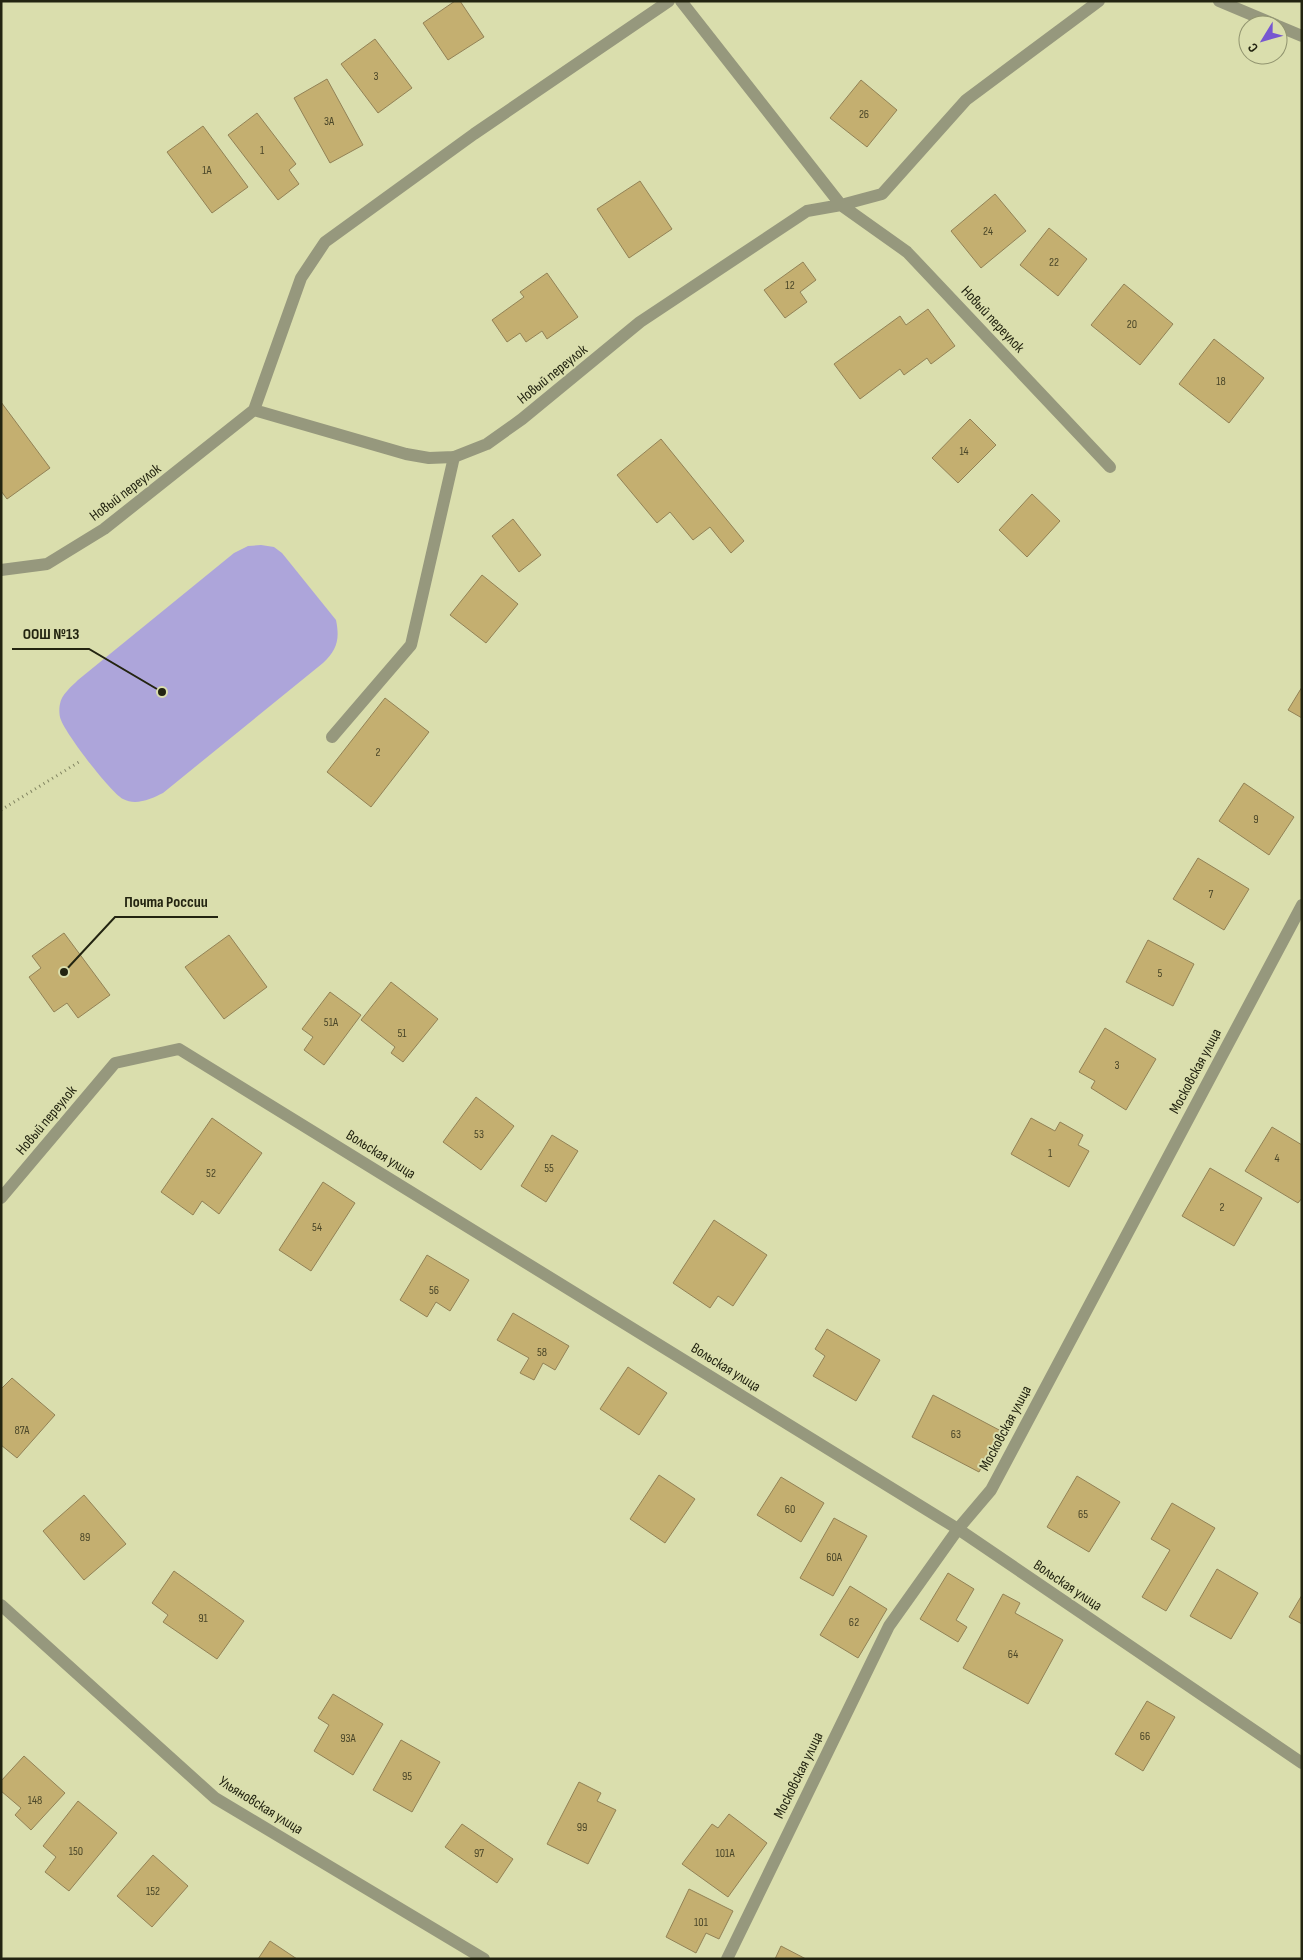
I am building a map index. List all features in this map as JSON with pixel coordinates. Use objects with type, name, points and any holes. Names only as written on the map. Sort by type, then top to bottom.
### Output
[{"type":"street","points":[[254,410],[301,278],[325,242],[474,134],[669,1]]},
{"type":"street","name":"Новый переулок","points":[[681,1],[842,205],[907,252],[1110,468]]},
{"type":"street","name":"Новый переулок","points":[[1,570],[47,564],[104,530],[254,410],[406,454],[429,458],[454,457],[487,444],[522,419],[640,322],[807,211],[842,205],[882,194],[966,100],[1099,1]]},
{"type":"street","points":[[1219,1],[1251,15]]},
{"type":"street","points":[[1288,30],[1302,36]]},
{"type":"street","points":[[332,737],[411,645],[454,457]]},
{"type":"street","name":"Московская улица","points":[[727,1959],[889,1626],[958,1529],[991,1490],[1302,905]]},
{"type":"street","name":"Вольская улица","points":[[115,1063],[179,1049],[958,1529],[1302,1763]]},
{"type":"street","name":"Новый переулок","points":[[1,1198],[115,1063]]},
{"type":"street","name":"Ульяновская улица","points":[[1,1605],[216,1798],[484,1959]]},
{"type":"path","points":[[1,810],[79,762]]},
{"type":"shaded area","points":[[248,546],[274,547],[282,553],[336,620],[338,633],[332,653],[323,663],[163,793],[138,802],[123,799],[99,775],[65,727],[59,712],[62,697],[78,680],[234,553]]},
{"type":"building","points":[[455,1],[460,1],[484,37],[448,60],[423,23]]},
{"type":"building","points":[[375,39],[412,88],[378,113],[341,64]]},
{"type":"building","points":[[327,79],[363,145],[330,163],[294,98]]},
{"type":"building","points":[[861,80],[897,110],[867,147],[830,118]]},
{"type":"building","points":[[257,113],[296,164],[289,170],[299,184],[278,200],[228,135]]},
{"type":"building","points":[[203,126],[248,187],[212,213],[167,152]]},
{"type":"building","points":[[640,181],[672,229],[629,258],[597,209]]},
{"type":"building","points":[[995,194],[1026,231],[981,268],[951,231]]},
{"type":"building","points":[[1049,228],[1087,259],[1058,296],[1020,265]]},
{"type":"building","points":[[803,262],[816,280],[800,292],[807,302],[785,318],[764,290]]},
{"type":"building","points":[[547,273],[578,317],[547,339],[542,331],[526,342],[520,333],[507,342],[492,320],[524,297],[520,292]]},
{"type":"building","points":[[1124,284],[1173,324],[1140,365],[1091,325]]},
{"type":"building","points":[[928,309],[955,346],[931,364],[927,358],[904,375],[900,369],[860,399],[834,364],[900,316],[906,325]]},
{"type":"building","points":[[1214,339],[1264,378],[1229,423],[1179,384]]},
{"type":"building","points":[[1,402],[50,468],[7,499],[1,491]]},
{"type":"building","points":[[970,419],[996,445],[958,483],[932,458]]},
{"type":"building","points":[[661,439],[744,541],[731,553],[710,527],[693,540],[670,512],[657,523],[617,475]]},
{"type":"building","points":[[1032,494],[1060,521],[1027,557],[999,530]]},
{"type":"building","points":[[513,519],[541,555],[519,572],[492,536]]},
{"type":"building","points":[[482,575],[518,604],[486,643],[450,615]]},
{"type":"building","points":[[1302,687],[1302,718],[1288,710]]},
{"type":"building","points":[[385,698],[429,732],[371,807],[327,772]]},
{"type":"building","points":[[1244,783],[1294,817],[1269,855],[1219,821]]},
{"type":"building","points":[[1198,858],[1249,889],[1224,930],[1173,899]]},
{"type":"building","points":[[64,933],[110,995],[78,1018],[67,1003],[54,1012],[29,977],[41,968],[32,956]]},
{"type":"building","points":[[229,935],[267,987],[224,1019],[185,967]]},
{"type":"building","points":[[1148,940],[1194,964],[1173,1006],[1126,982]]},
{"type":"building","points":[[391,982],[438,1019],[403,1062],[391,1053],[395,1047],[361,1020]]},
{"type":"building","points":[[330,992],[361,1015],[324,1065],[304,1050],[313,1037],[302,1029]]},
{"type":"building","points":[[1105,1028],[1156,1059],[1126,1110],[1091,1088],[1095,1081],[1079,1072]]},
{"type":"building","points":[[476,1097],[514,1126],[481,1170],[443,1142]]},
{"type":"building","points":[[212,1118],[262,1153],[219,1214],[202,1201],[193,1215],[161,1192]]},
{"type":"building","points":[[1031,1118],[1055,1131],[1060,1122],[1083,1135],[1078,1145],[1089,1151],[1069,1187],[1011,1154]]},
{"type":"building","points":[[1272,1127],[1302,1145],[1302,1198],[1298,1203],[1245,1171]]},
{"type":"building","points":[[552,1135],[578,1151],[546,1202],[521,1186]]},
{"type":"building","points":[[1210,1168],[1262,1198],[1234,1246],[1182,1216]]},
{"type":"building","points":[[323,1182],[355,1203],[311,1271],[279,1250]]},
{"type":"building","points":[[714,1220],[767,1255],[733,1306],[718,1296],[710,1308],[673,1283]]},
{"type":"building","points":[[427,1255],[469,1280],[450,1311],[436,1302],[427,1317],[400,1300]]},
{"type":"building","points":[[513,1313],[569,1346],[555,1370],[543,1363],[534,1380],[520,1373],[529,1358],[497,1340]]},
{"type":"building","points":[[827,1329],[880,1360],[856,1401],[813,1376],[825,1356],[815,1349]]},
{"type":"building","points":[[628,1367],[667,1393],[639,1435],[600,1409]]},
{"type":"building","points":[[12,1378],[55,1415],[17,1458],[1,1445],[1,1389]]},
{"type":"building","points":[[933,1395],[1001,1431],[979,1472],[912,1437]]},
{"type":"building","points":[[659,1475],[695,1499],[665,1543],[630,1519]]},
{"type":"building","points":[[1077,1476],[1120,1502],[1089,1552],[1047,1527]]},
{"type":"building","points":[[781,1477],[824,1503],[801,1542],[757,1515]]},
{"type":"building","points":[[84,1495],[126,1544],[84,1580],[43,1531]]},
{"type":"building","points":[[1172,1503],[1215,1528],[1166,1611],[1142,1597],[1170,1550],[1151,1539]]},
{"type":"building","points":[[834,1518],[867,1536],[833,1596],[800,1578]]},
{"type":"building","points":[[1217,1569],[1258,1593],[1231,1639],[1190,1616]]},
{"type":"building","points":[[174,1571],[244,1621],[217,1659],[163,1622],[168,1615],[152,1603]]},
{"type":"building","points":[[948,1573],[974,1589],[956,1620],[967,1627],[958,1642],[920,1619]]},
{"type":"building","points":[[850,1586],[887,1609],[858,1658],[820,1635]]},
{"type":"building","points":[[1003,1594],[1020,1603],[1015,1613],[1063,1640],[1028,1704],[963,1668]]},
{"type":"building","points":[[1302,1595],[1302,1624],[1289,1617]]},
{"type":"building","points":[[333,1694],[383,1724],[353,1775],[314,1751],[329,1725],[318,1718]]},
{"type":"building","points":[[1147,1701],[1175,1717],[1143,1771],[1115,1754]]},
{"type":"building","points":[[401,1740],[440,1762],[412,1812],[373,1790]]},
{"type":"building","points":[[24,1756],[65,1793],[31,1830],[15,1815],[21,1808],[1,1791],[1,1781]]},
{"type":"building","points":[[579,1782],[601,1793],[597,1801],[616,1810],[588,1864],[547,1844]]},
{"type":"building","points":[[78,1801],[117,1833],[69,1891],[45,1872],[56,1857],[43,1846]]},
{"type":"building","points":[[729,1814],[767,1843],[728,1897],[682,1864],[712,1824],[718,1828]]},
{"type":"building","points":[[462,1824],[513,1859],[497,1883],[445,1847]]},
{"type":"building","points":[[153,1855],[188,1886],[152,1927],[117,1896]]},
{"type":"building","points":[[689,1889],[733,1911],[719,1939],[706,1933],[696,1953],[666,1937]]},
{"type":"building","points":[[270,1941],[297,1959],[258,1959]]},
{"type":"building","points":[[781,1946],[806,1959],[775,1959]]},
{"type":"place","name":"ООШ №13","points":[[162,692]]},
{"type":"place","name":"Почта России","points":[[64,972]]}]
